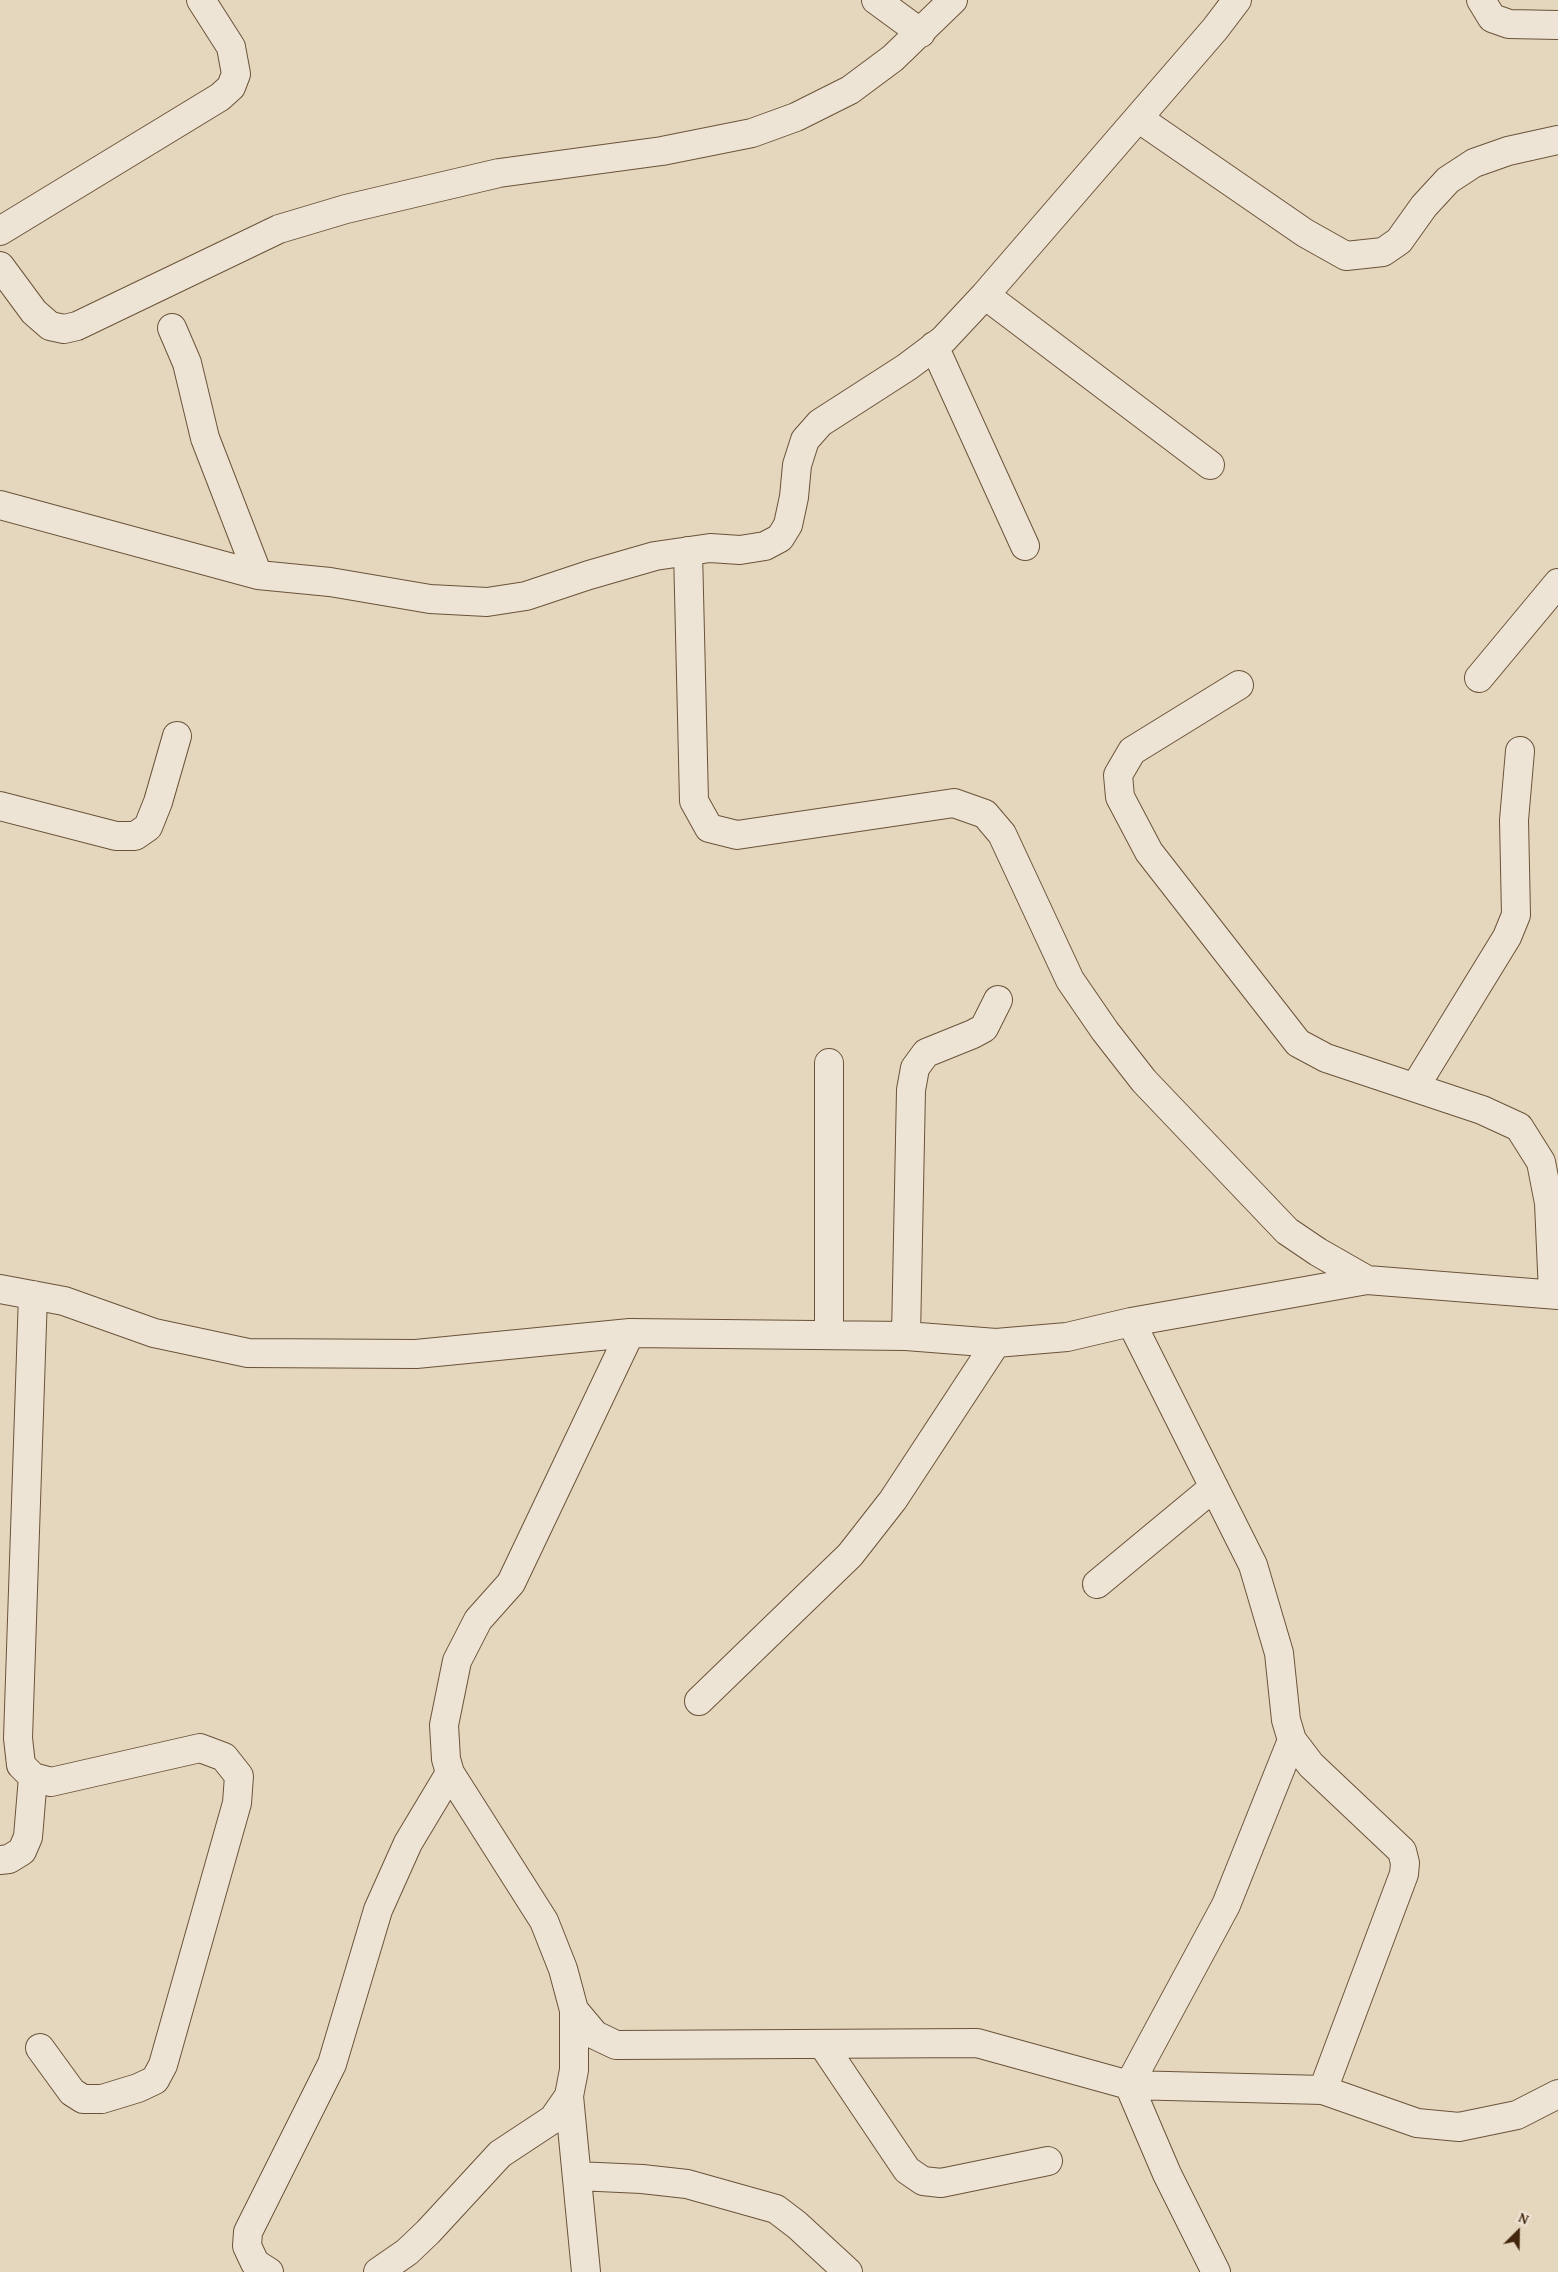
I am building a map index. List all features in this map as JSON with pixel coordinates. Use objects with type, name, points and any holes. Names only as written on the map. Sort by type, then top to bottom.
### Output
[{"type":"street","points":[[0,231],[220,97],[231,87],[236,74],[231,47],[201,0]]},
{"type":"street","points":[[876,0],[920,32]]},
{"type":"street","points":[[0,266],[34,312],[50,326],[64,329],[77,326],[279,229],[336,212],[499,173],[662,151],[752,133],[796,118],[850,90],[893,58],[953,0]]},
{"type":"street","points":[[0,505],[258,576],[330,582],[430,599],[487,602],[526,596],[655,556],[710,548],[740,550],[764,546],[780,538],[788,525],[797,465],[805,440],[820,423],[907,367],[943,340],[985,295],[1215,30],[1237,0]]},
{"type":"street","points":[[1481,0],[1492,18],[1509,24],[1558,25]]},
{"type":"street","points":[[1138,118],[1306,233],[1346,256],[1383,252],[1399,241],[1424,206],[1448,180],[1474,163],[1508,151],[1558,140]]},
{"type":"street","points":[[985,295],[1210,465]]},
{"type":"street","points":[[172,328],[187,363],[205,438],[258,576]]},
{"type":"street","points":[[934,346],[1025,546]]},
{"type":"street","points":[[688,551],[694,801],[709,828],[737,835],[954,803],[985,814],[1002,834],[1070,980],[1105,1031],[1144,1081],[1287,1231],[1318,1252],[1368,1280]]},
{"type":"street","points":[[1479,678],[1558,582]]},
{"type":"street","points":[[0,1289],[64,1301],[154,1333],[248,1353],[416,1354],[630,1333],[906,1336],[996,1343],[1066,1337],[1131,1322],[1368,1280],[1555,1294],[1549,1203],[1541,1162],[1519,1128],[1482,1110],[1326,1058],[1298,1043],[1150,852],[1120,797],[1118,775],[1132,751],[1239,685]]},
{"type":"street","points":[[0,806],[116,836],[135,836],[148,827],[158,802],[176,736]]},
{"type":"street","points":[[1415,1088],[1507,937],[1516,915],[1514,820],[1520,751]]},
{"type":"street","points":[[906,1336],[911,1090],[915,1068],[926,1053],[974,1034],[984,1028],[998,1000]]},
{"type":"street","points":[[829,1063],[829,1335]]},
{"type":"street","points":[[33,1295],[18,1738],[22,1765],[33,1777],[51,1782],[200,1748],[224,1757],[239,1776],[237,1803],[163,2066],[155,2080],[138,2088],[102,2099],[83,2099],[72,2092],[40,2048]]},
{"type":"street","points":[[1131,1322],[1253,1565],[1279,1653],[1286,1720],[1292,1740],[1311,1765],[1393,1839],[1402,1851],[1405,1863],[1392,1908],[1323,2090]]},
{"type":"street","points":[[586,2272],[569,2096],[574,2070],[574,2010],[563,1969],[544,1921],[450,1773],[446,1759],[444,1725],[457,1661],[478,1620],[511,1583],[630,1333]]},
{"type":"street","points":[[700,1701],[850,1555],[893,1500],[996,1343]]},
{"type":"street","points":[[1097,1584],[1214,1488]]},
{"type":"street","points":[[1129,2085],[1226,1905],[1292,1740]]},
{"type":"street","points":[[269,2272],[255,2263],[247,2246],[248,2232],[332,2064],[378,1910],[408,1843],[450,1773]]},
{"type":"street","points":[[0,1860],[9,1859],[22,1851],[28,1837],[33,1777]]},
{"type":"street","points":[[574,2010],[595,2035],[616,2045],[977,2043],[1129,2085],[1323,2090],[1417,2123],[1459,2127],[1518,2115],[1558,2094]]},
{"type":"street","points":[[823,2045],[907,2170],[923,2181],[941,2183],[1048,2161]]},
{"type":"street","points":[[1129,2085],[1167,2174],[1216,2272]]},
{"type":"street","points":[[378,2272],[407,2252],[428,2232],[500,2154],[553,2119],[569,2096]]},
{"type":"street","points":[[577,2176],[642,2179],[687,2184],[776,2209],[797,2224],[848,2272]]}]
